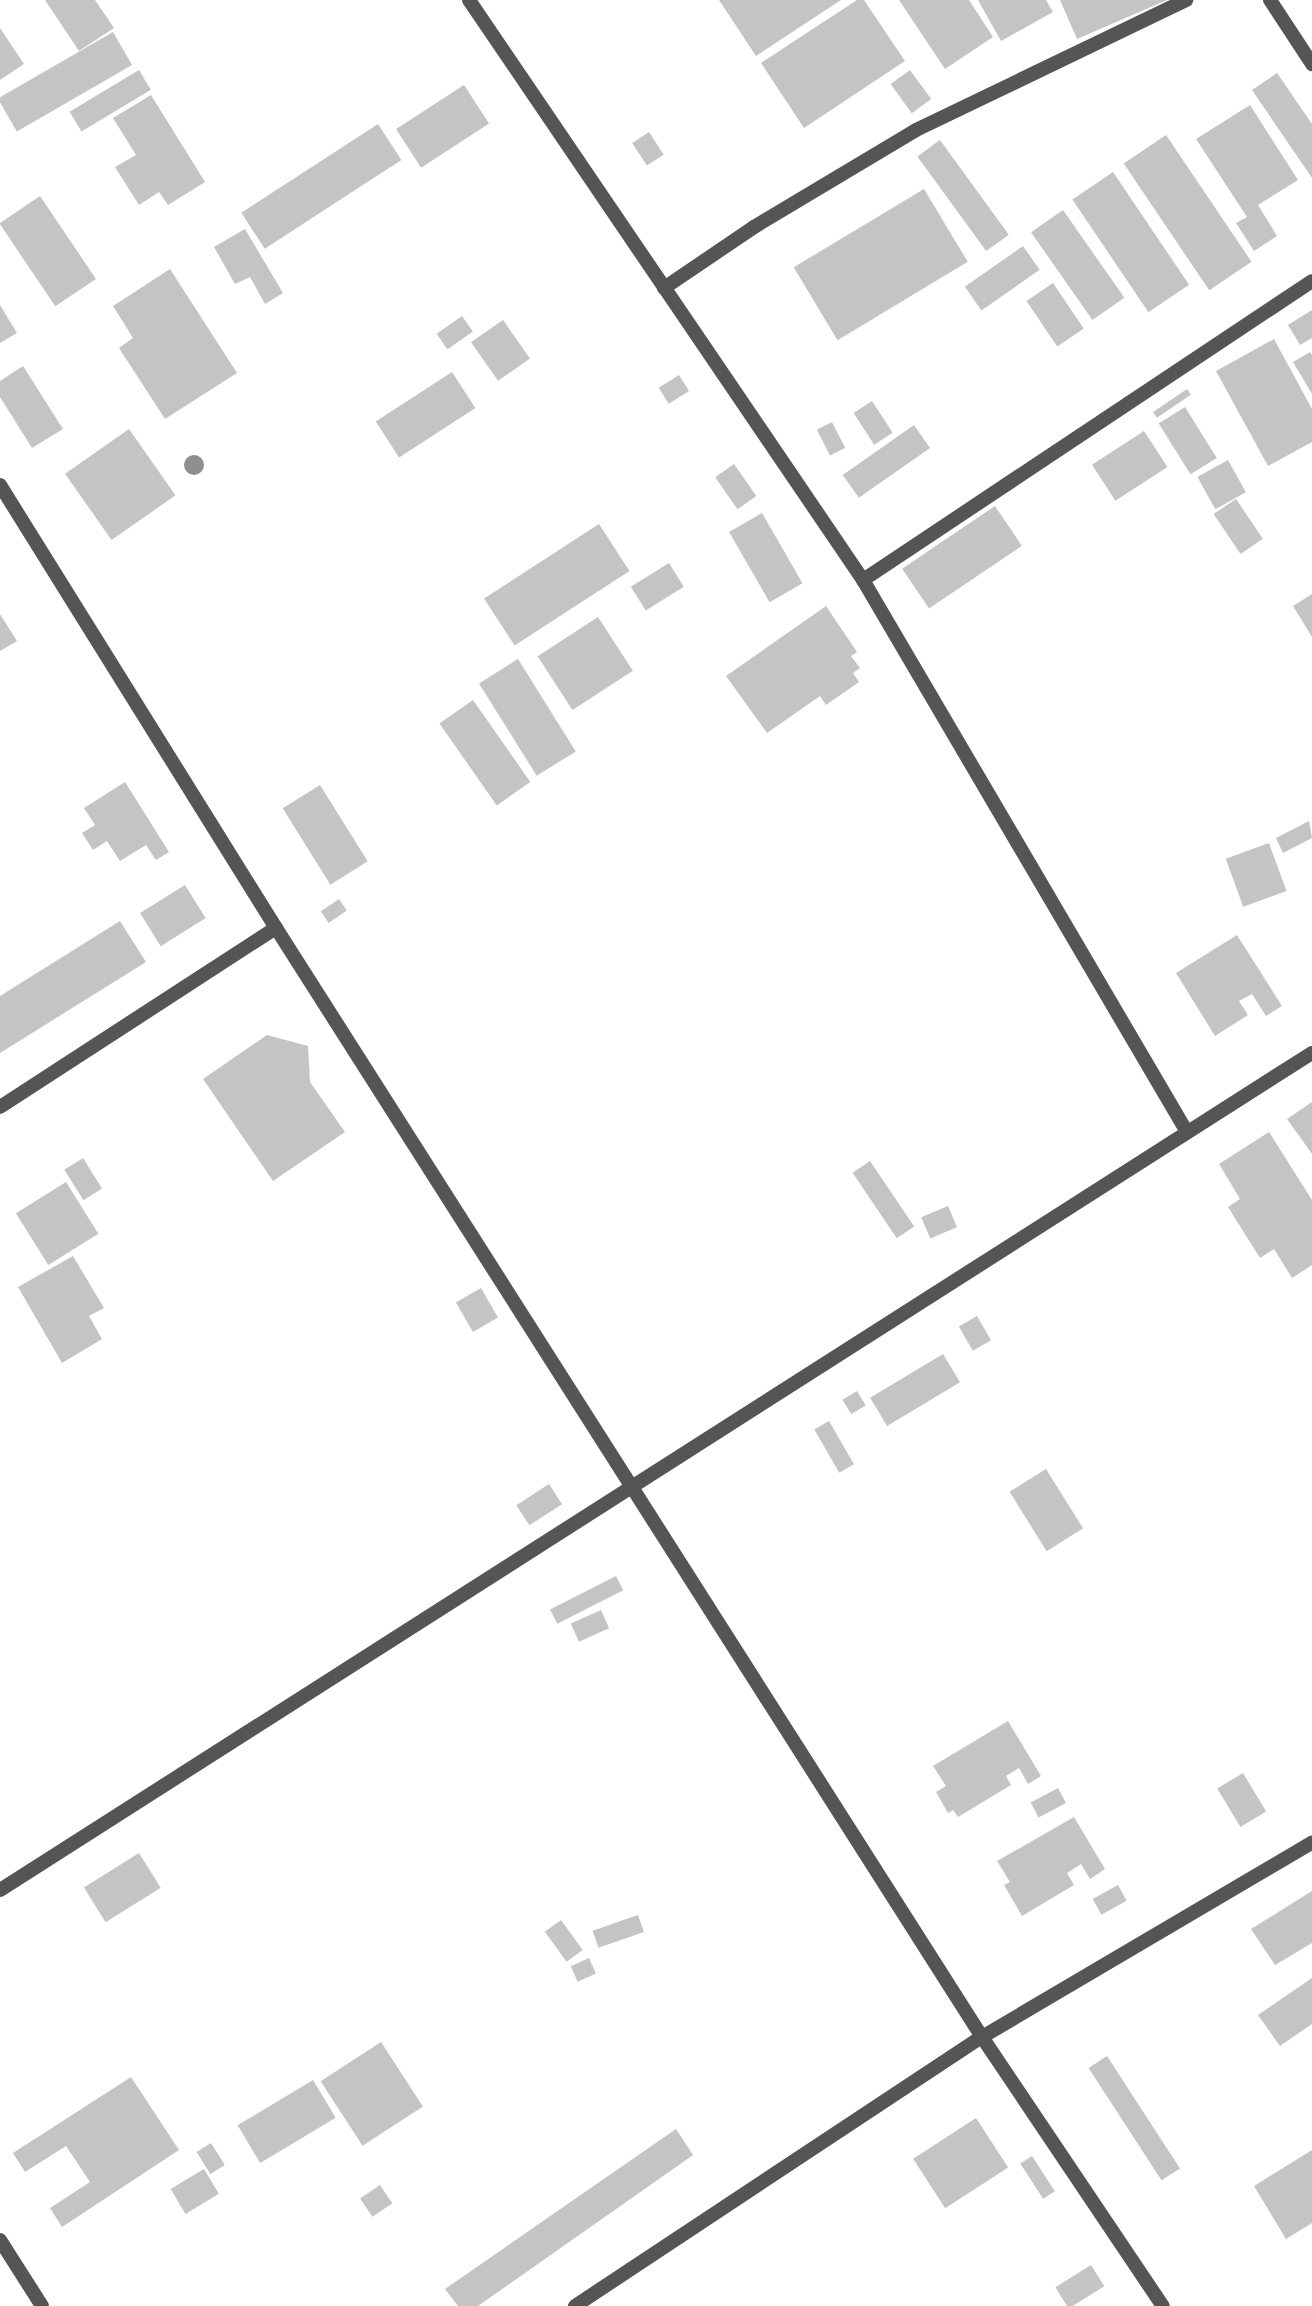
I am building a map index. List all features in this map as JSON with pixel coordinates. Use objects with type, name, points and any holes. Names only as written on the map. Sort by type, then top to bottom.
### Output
[{"type":"street","points":[[469,0],[863,580],[1187,1132]]},
{"type":"street","points":[[664,288],[754,227],[916,130],[1186,0]]},
{"type":"street","points":[[1270,0],[1312,64]]},
{"type":"street","points":[[863,580],[1312,281]]},
{"type":"street","points":[[0,485],[276,928],[634,1486],[982,2037],[1163,2306]]},
{"type":"street","points":[[0,1107],[276,928]]},
{"type":"street","points":[[0,1889],[1312,1053]]},
{"type":"street","points":[[575,2306],[982,2037],[1312,1843]]},
{"type":"street","points":[[0,2241],[42,2306]]},
{"type":"building","points":[[45,0],[95,0],[114,28],[79,51]]},
{"type":"building","points":[[719,0],[841,0],[756,56]]},
{"type":"building","points":[[857,0],[864,0],[905,61],[804,128],[761,63]]},
{"type":"building","points":[[899,0],[969,0],[993,37],[945,69]]},
{"type":"building","points":[[978,0],[1046,0],[1053,12],[1001,41]]},
{"type":"building","points":[[1060,0],[1167,0],[1077,39]]},
{"type":"building","points":[[0,28],[24,64],[0,80]]},
{"type":"building","points":[[113,32],[132,65],[17,131],[0,102],[0,97]]},
{"type":"building","points":[[139,70],[151,90],[81,131],[70,112]]},
{"type":"building","points":[[910,70],[931,99],[912,113],[891,84]]},
{"type":"building","points":[[1277,73],[1312,124],[1312,178],[1252,90]]},
{"type":"building","points":[[464,85],[489,124],[421,168],[396,129]]},
{"type":"building","points":[[151,95],[205,182],[168,205],[159,192],[139,205],[115,167],[136,155],[113,118]]},
{"type":"building","points":[[1250,105],[1298,180],[1258,205],[1277,236],[1254,251],[1236,223],[1247,217],[1196,139]]},
{"type":"building","points":[[378,124],[401,160],[265,249],[241,213]]},
{"type":"building","points":[[649,132],[664,155],[647,166],[632,143]]},
{"type":"building","points":[[1166,135],[1252,262],[1209,290],[1124,164]]},
{"type":"building","points":[[940,140],[1009,235],[986,251],[917,156]]},
{"type":"building","points":[[1113,172],[1189,285],[1148,312],[1072,199]]},
{"type":"building","points":[[924,189],[968,262],[837,340],[794,267]]},
{"type":"building","points":[[40,196],[96,279],[55,306],[0,224]]},
{"type":"building","points":[[1063,210],[1124,298],[1092,320],[1031,232]]},
{"type":"building","points":[[245,229],[283,293],[265,304],[250,277],[235,284],[214,247]]},
{"type":"building","points":[[1023,246],[1040,270],[981,310],[965,287]]},
{"type":"building","points":[[170,269],[237,373],[165,419],[119,348],[133,338],[113,306]]},
{"type":"building","points":[[1053,283],[1084,329],[1057,346],[1026,301]]},
{"type":"building","points":[[0,305],[17,333],[0,343]]},
{"type":"building","points":[[1312,310],[1312,338],[1300,345],[1288,325]]},
{"type":"building","points":[[462,316],[473,332],[448,349],[437,334]]},
{"type":"building","points":[[503,320],[530,359],[498,381],[471,342]]},
{"type":"building","points":[[1274,339],[1312,409],[1312,442],[1268,466],[1216,371]]},
{"type":"building","points":[[1310,352],[1312,355],[1312,394],[1293,362]]},
{"type":"building","points":[[23,366],[63,429],[32,448],[0,397],[0,381]]},
{"type":"building","points":[[452,372],[475,408],[399,458],[376,422]]},
{"type":"building","points":[[679,375],[689,391],[669,404],[659,388]]},
{"type":"building","points":[[1187,389],[1191,395],[1157,418],[1153,412]]},
{"type":"building","points":[[872,401],[893,433],[874,445],[854,413]]},
{"type":"building","points":[[1185,407],[1217,458],[1191,474],[1159,423]]},
{"type":"building","points":[[832,422],[845,448],[830,456],[817,430]]},
{"type":"building","points":[[914,425],[930,448],[859,498],[843,475]]},
{"type":"building","points":[[129,429],[175,495],[112,540],[65,474]]},
{"type":"building","points":[[1144,431],[1167,467],[1115,501],[1092,465]]},
{"type":"building","points":[[1228,460],[1246,492],[1215,509],[1197,477]]},
{"type":"building","points":[[734,464],[756,496],[738,509],[715,477]]},
{"type":"building","points":[[1236,499],[1263,539],[1240,554],[1214,514]]},
{"type":"building","points":[[995,506],[1022,546],[929,608],[902,569]]},
{"type":"building","points":[[762,513],[803,583],[770,602],[729,532]]},
{"type":"building","points":[[599,524],[629,571],[515,646],[484,599]]},
{"type":"building","points":[[669,563],[684,587],[646,611],[631,587]]},
{"type":"building","points":[[1312,594],[1312,637],[1293,606]]},
{"type":"building","points":[[826,606],[857,652],[851,656],[860,668],[853,673],[859,682],[826,705],[820,696],[767,733],[726,676]]},
{"type":"building","points":[[0,614],[17,641],[0,651]]},
{"type":"building","points":[[598,617],[633,671],[572,710],[538,656]]},
{"type":"building","points":[[518,659],[576,751],[537,776],[479,683]]},
{"type":"building","points":[[473,700],[530,782],[497,805],[439,724]]},
{"type":"building","points":[[125,782],[169,852],[156,860],[146,845],[120,861],[107,841],[93,850],[82,833],[95,825],[84,808]]},
{"type":"building","points":[[320,785],[368,861],[330,885],[283,808]]},
{"type":"building","points":[[1309,821],[1312,838],[1283,853],[1276,838]]},
{"type":"building","points":[[1269,843],[1286,891],[1243,907],[1226,859]]},
{"type":"building","points":[[185,885],[206,918],[161,946],[140,913]]},
{"type":"building","points":[[339,899],[347,911],[329,923],[321,911]]},
{"type":"building","points":[[120,921],[146,962],[0,1053],[0,996]]},
{"type":"building","points":[[1237,935],[1282,1006],[1266,1016],[1252,994],[1239,1001],[1248,1015],[1215,1036],[1176,973]]},
{"type":"building","points":[[267,1035],[308,1046],[310,1082],[345,1132],[273,1181],[203,1079]]},
{"type":"building","points":[[1312,1102],[1312,1154],[1287,1119]]},
{"type":"building","points":[[1269,1132],[1312,1200],[1312,1265],[1292,1278],[1274,1249],[1260,1258],[1228,1207],[1240,1199],[1219,1164]]},
{"type":"building","points":[[83,1158],[102,1189],[83,1200],[64,1170]]},
{"type":"building","points":[[870,1161],[914,1226],[897,1238],[853,1173]]},
{"type":"building","points":[[66,1182],[98,1234],[48,1265],[16,1213]]},
{"type":"building","points":[[948,1206],[957,1227],[930,1239],[921,1217]]},
{"type":"building","points":[[73,1256],[104,1308],[89,1316],[102,1339],[62,1363],[18,1287]]},
{"type":"building","points":[[481,1288],[498,1317],[473,1332],[456,1302]]},
{"type":"building","points":[[977,1316],[991,1340],[973,1351],[959,1326]]},
{"type":"building","points":[[943,1354],[960,1382],[887,1426],[870,1398]]},
{"type":"building","points":[[857,1391],[866,1406],[851,1414],[842,1400]]},
{"type":"building","points":[[829,1421],[854,1464],[839,1473],[814,1430]]},
{"type":"building","points":[[1046,1469],[1083,1528],[1047,1551],[1010,1492]]},
{"type":"building","points":[[549,1484],[562,1504],[529,1525],[516,1505]]},
{"type":"building","points":[[616,1576],[623,1590],[557,1624],[550,1610]]},
{"type":"building","points":[[601,1610],[609,1628],[579,1642],[571,1623]]},
{"type":"building","points":[[1008,1721],[1041,1776],[1028,1784],[1019,1768],[1006,1776],[1011,1785],[958,1817],[953,1810],[948,1813],[936,1792],[946,1786],[933,1766]]},
{"type":"building","points":[[1243,1773],[1266,1812],[1240,1827],[1217,1788]]},
{"type":"building","points":[[1058,1788],[1066,1803],[1039,1818],[1031,1803]]},
{"type":"building","points":[[1074,1817],[1105,1869],[1090,1879],[1081,1864],[1067,1873],[1074,1885],[1022,1916],[1004,1885],[1010,1882],[997,1861]]},
{"type":"building","points":[[139,1853],[161,1888],[106,1922],[84,1887]]},
{"type":"building","points":[[1118,1885],[1127,1901],[1101,1915],[1093,1899]]},
{"type":"building","points":[[1312,1891],[1312,1943],[1275,1965],[1251,1929]]},
{"type":"building","points":[[638,1915],[644,1932],[598,1948],[593,1931]]},
{"type":"building","points":[[561,1920],[583,1950],[567,1962],[545,1932]]},
{"type":"building","points":[[589,1958],[596,1974],[578,1982],[571,1966]]},
{"type":"building","points":[[1312,1978],[1312,2024],[1280,2046],[1258,2015]]},
{"type":"building","points":[[381,2042],[423,2107],[363,2146],[321,2081]]},
{"type":"building","points":[[1107,2056],[1180,2168],[1162,2180],[1089,2068]]},
{"type":"building","points":[[131,2077],[179,2150],[62,2227],[50,2208],[90,2182],[66,2146],[25,2172],[13,2153]]},
{"type":"building","points":[[313,2080],[336,2118],[260,2163],[238,2125]]},
{"type":"building","points":[[976,2118],[1008,2167],[945,2208],[913,2159]]},
{"type":"building","points":[[676,2129],[693,2155],[478,2306],[458,2306],[445,2289]]},
{"type":"building","points":[[211,2143],[225,2165],[210,2174],[197,2152]]},
{"type":"building","points":[[1312,2150],[1312,2223],[1286,2239],[1254,2186]]},
{"type":"building","points":[[1032,2156],[1055,2191],[1043,2199],[1020,2164]]},
{"type":"building","points":[[204,2169],[219,2194],[186,2214],[171,2189]]},
{"type":"building","points":[[380,2185],[392,2203],[372,2217],[360,2198]]},
{"type":"building","points":[[1091,2265],[1104,2286],[1073,2306],[1067,2306],[1055,2287]]}]
